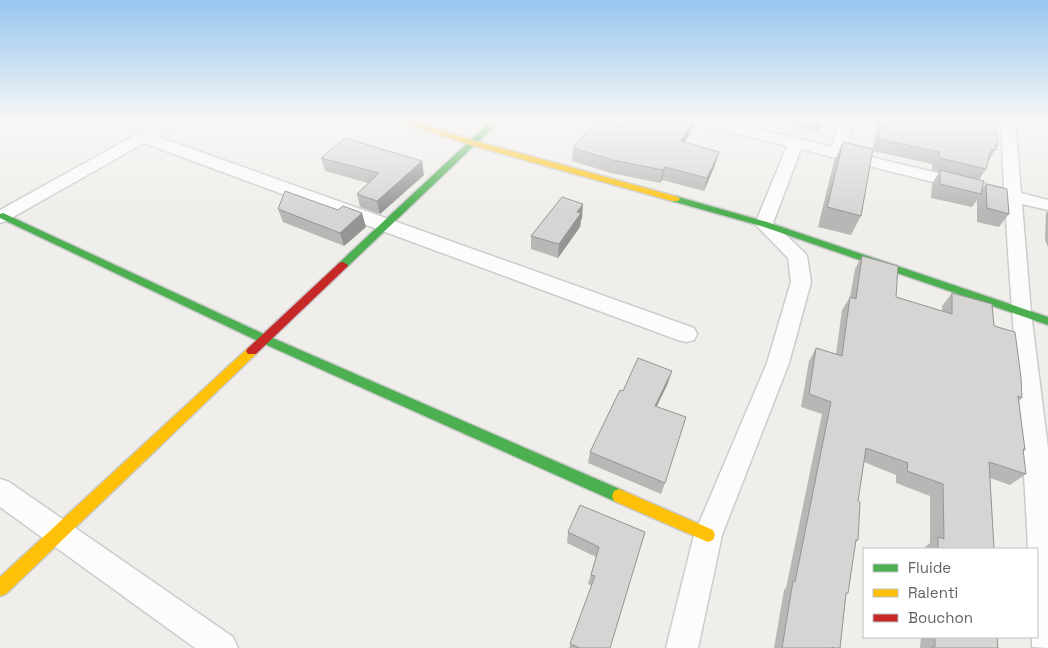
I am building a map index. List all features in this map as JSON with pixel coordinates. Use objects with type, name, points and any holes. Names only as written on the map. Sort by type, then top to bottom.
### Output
[{"type":"street","points":[[1,217],[118,151]]},
{"type":"street","points":[[183,151],[686,334]]},
{"type":"street","points":[[0,588],[464,151]]},
{"type":"street","points":[[503,151],[764,224],[1048,321]]},
{"type":"street","points":[[764,224],[793,151]]},
{"type":"street","points":[[831,151],[1048,205]]},
{"type":"street","points":[[1010,151],[1021,313],[1042,466],[1048,647]]},
{"type":"street","points":[[1,217],[264,340],[708,535]]},
{"type":"street","points":[[682,648],[708,535],[778,363],[801,282],[797,256],[764,224]]},
{"type":"street","points":[[0,491],[222,648]]},
{"type":"building","points":[[329,151],[389,151],[422,161],[377,201],[357,194],[379,173],[321,158]]},
{"type":"building","points":[[584,151],[719,152],[707,178],[665,167],[663,170],[613,160]]},
{"type":"building","points":[[841,151],[873,151],[861,216],[827,207]]},
{"type":"building","points":[[935,151],[990,151],[986,169],[940,158],[939,152]]},
{"type":"building","points":[[940,170],[984,181],[981,194],[940,184]]},
{"type":"building","points":[[986,184],[1007,189],[1009,214],[987,208]]},
{"type":"building","points":[[285,191],[338,210],[343,206],[362,213],[340,233],[278,209]]},
{"type":"building","points":[[562,197],[583,204],[577,212],[581,213],[559,244],[531,236]]},
{"type":"building","points":[[862,256],[898,266],[896,297],[952,314],[952,293],[992,304],[994,326],[1015,332],[1021,377],[1022,398],[1018,396],[1026,474],[989,462],[994,548],[938,548],[938,537],[944,539],[943,484],[907,471],[908,463],[866,448],[858,501],[860,502],[858,540],[856,540],[848,593],[846,593],[840,648],[782,648],[793,581],[795,582],[831,402],[809,394],[816,348],[842,356],[850,297],[856,299]]},
{"type":"building","points":[[638,358],[672,371],[655,406],[686,417],[665,483],[590,452],[620,390],[623,391]]},
{"type":"building","points":[[580,505],[645,532],[610,648],[580,648],[570,644],[595,576],[591,575],[599,547],[568,532]]},
{"type":"building","points":[[935,638],[997,638],[998,648],[932,648],[932,646],[935,647]]},
{"type":"traffic: fast","points":[[343,265],[464,151]]},
{"type":"traffic: fast","points":[[675,199],[764,224],[1048,321]]},
{"type":"traffic: fast","points":[[3,216],[264,339],[619,496]]},
{"type":"traffic: slow","points":[[503,151],[675,199]]},
{"type":"traffic: slow","points":[[0,588],[252,351]]},
{"type":"traffic: slow","points":[[619,496],[708,535]]},
{"type":"traffic: jam","points":[[252,351],[343,265]]}]
